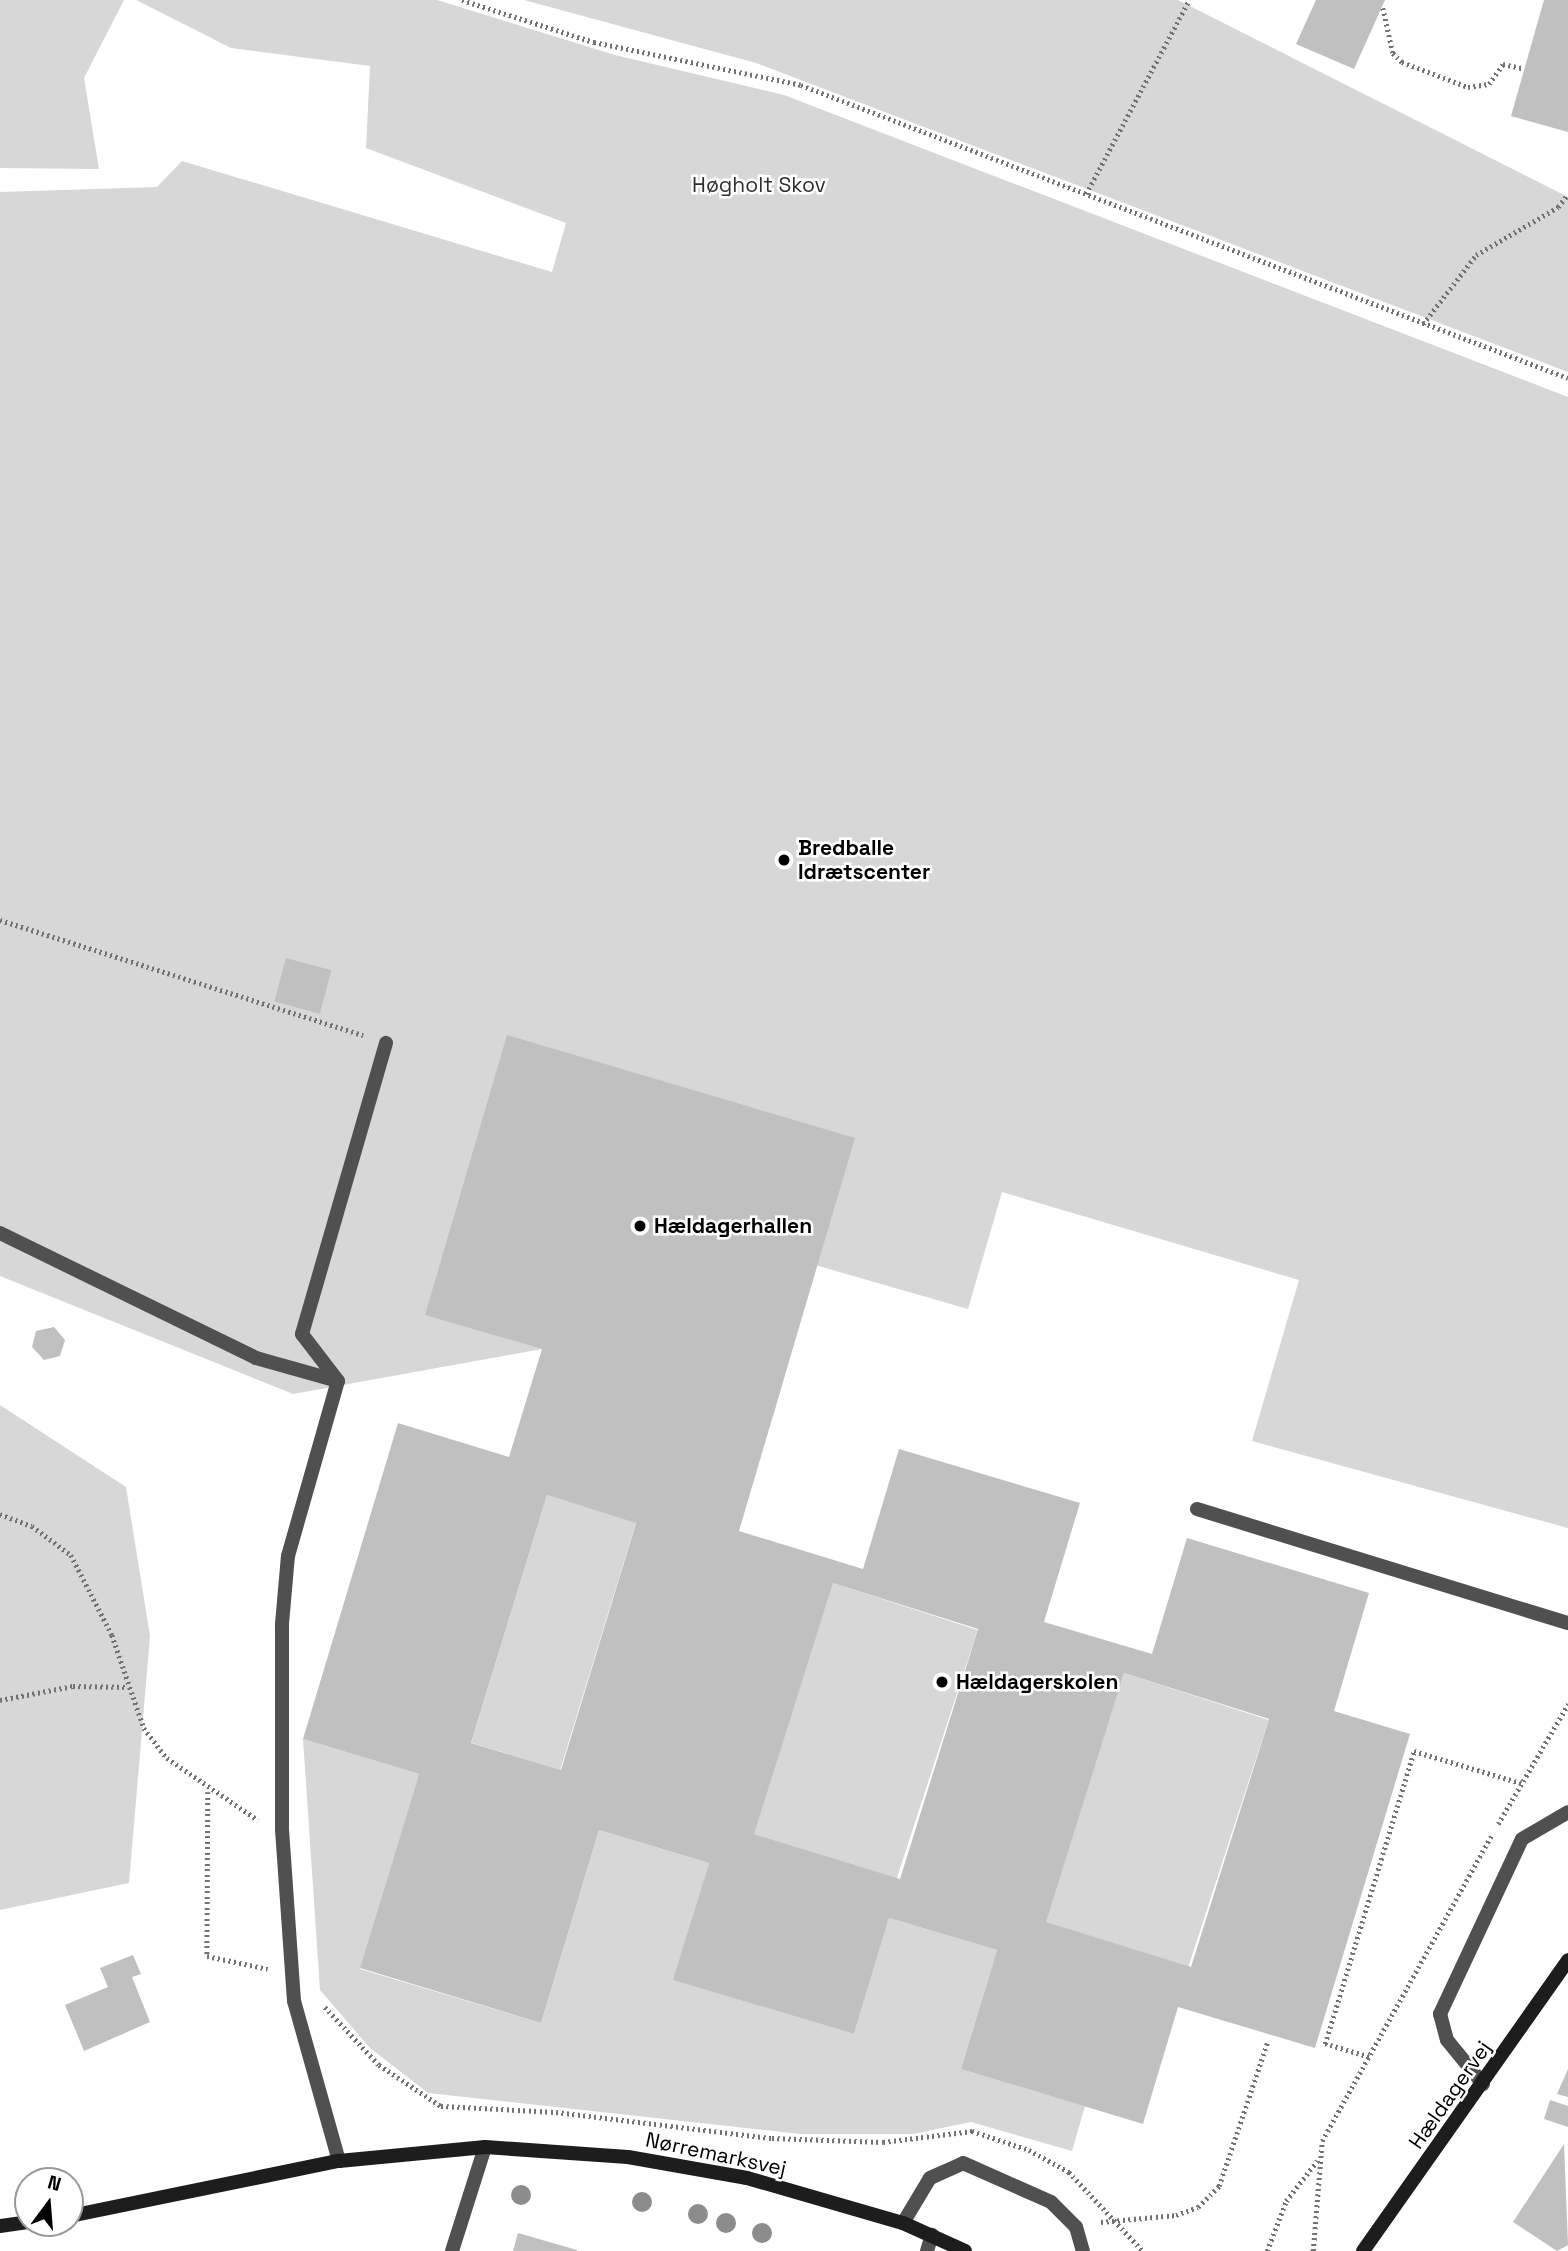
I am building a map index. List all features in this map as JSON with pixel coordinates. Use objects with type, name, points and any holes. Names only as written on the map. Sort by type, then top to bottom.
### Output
[{"type":"street","name":"Hældagervej","points":[[1363,2251],[1568,1960]]},
{"type":"street","name":"Nørremarksvej","points":[[84,2213],[339,2161],[485,2147],[628,2157],[733,2176],[903,2223],[965,2251]]},
{"type":"lane","points":[[338,1381],[302,1334],[386,1043]]},
{"type":"lane","points":[[0,1233],[256,1357],[338,1381]]},
{"type":"lane","points":[[338,1381],[288,1556],[282,1624],[282,1829],[291,1975],[339,2161]]},
{"type":"lane","points":[[1197,1510],[1568,1623]]},
{"type":"lane","points":[[1483,2084],[1447,2040],[1440,2014],[1522,1839],[1568,1812]]},
{"type":"lane","points":[[452,2251],[485,2147]]},
{"type":"lane","points":[[903,2223],[930,2178],[963,2163],[1051,2202],[1076,2227],[1083,2251]]},
{"type":"lane","points":[[927,2251],[932,2235]]},
{"type":"path","points":[[462,0],[594,42],[801,85],[1568,378]]},
{"type":"path","points":[[1086,194],[1189,0]]},
{"type":"path","points":[[1383,8],[1393,53],[1402,62],[1468,87],[1489,84],[1503,64],[1522,68]]},
{"type":"path","points":[[1423,324],[1476,255],[1558,207],[1568,194]]},
{"type":"path","points":[[0,920],[386,1043]]},
{"type":"path","points":[[0,1514],[32,1526],[71,1556],[93,1590],[144,1728],[167,1758],[208,1791],[282,1829]]},
{"type":"path","points":[[0,1700],[73,1686],[128,1687]]},
{"type":"path","points":[[1267,2251],[1286,2201],[1317,2161],[1369,2057],[1521,1783],[1568,1704]]},
{"type":"path","points":[[1369,2057],[1325,2043],[1414,1751],[1521,1783]]},
{"type":"path","points":[[208,1791],[207,1956],[291,1975]]},
{"type":"path","points":[[322,2002],[334,2024],[379,2065],[441,2106],[556,2112],[772,2138],[883,2142],[972,2132],[1029,2150],[1069,2172],[1143,2251]]},
{"type":"path","points":[[1076,2227],[1115,2220],[1176,2215],[1198,2207],[1219,2186],[1267,2043]]},
{"type":"path","points":[[1313,2251],[1317,2161]]},
{"type":"green space","points":[[0,0],[124,0],[84,78],[99,169],[0,168]]},
{"type":"green space","name":"Bredballe Idrætscenter","points":[[136,0],[437,0],[615,55],[784,95],[1568,397],[1568,1528],[1252,1441],[1299,1280],[1002,1192],[968,1309],[815,1265],[773,1417],[542,1349],[293,1394],[0,1276],[0,192],[157,187],[182,161],[552,272],[566,223],[366,148],[370,66],[231,48]]},
{"type":"green space","points":[[524,0],[1178,0],[1568,197],[1568,372],[756,63]]},
{"type":"green space","points":[[0,1405],[126,1487],[150,1636],[129,1883],[0,1910]]},
{"type":"green space","points":[[547,1495],[636,1522],[560,1770],[471,1743]]},
{"type":"green space","points":[[833,1583],[978,1630],[896,1880],[752,1833]]},
{"type":"green space","points":[[1124,1673],[1269,1720],[1188,1968],[1043,1921]]},
{"type":"green space","points":[[303,1739],[419,1774],[360,1969],[541,2023],[599,1830],[709,1863],[674,1980],[854,2034],[889,1918],[997,1950],[961,2069],[1085,2106],[1072,2151],[971,2122],[913,2134],[801,2134],[428,2093],[370,2048],[320,1990]]},
{"type":"building","points":[[1316,0],[1385,0],[1354,69],[1296,44]]},
{"type":"building","points":[[1544,0],[1568,0],[1568,132],[1511,116]]},
{"type":"building","points":[[286,958],[331,970],[320,1014],[274,1001]]},
{"type":"building","points":[[507,1035],[855,1138],[739,1531],[863,1569],[899,1449],[1080,1503],[1044,1622],[1152,1654],[1187,1538],[1369,1593],[1334,1711],[1410,1734],[1315,2048],[1178,2007],[1143,2124],[961,2069],[997,1950],[889,1918],[854,2034],[673,1980],[709,1863],[599,1830],[541,2023],[360,1968],[419,1774],[303,1739],[398,1423],[509,1457],[542,1349],[425,1315]],"holes":[[[547,1495],[636,1523],[561,1770],[471,1743]],[[833,1583],[978,1629],[900,1879],[754,1834]],[[1124,1673],[1269,1719],[1191,1967],[1046,1922]]]},
{"type":"building","points":[[54,1327],[65,1340],[60,1356],[44,1360],[32,1347],[36,1331]]},
{"type":"building","points":[[133,1955],[141,1974],[132,1977],[150,2022],[84,2051],[65,2005],[108,1987],[100,1968]]},
{"type":"building","points":[[1568,2069],[1568,2097],[1557,2094]]},
{"type":"building","points":[[1550,2100],[1568,2106],[1568,2127],[1544,2119]]},
{"type":"building","points":[[1564,2144],[1568,2245],[1557,2251],[1513,2222]]},
{"type":"building","points":[[518,2233],[577,2250],[577,2251],[513,2251]]},
{"type":"place","name":"Bredballe Idrætscenter","points":[[784,860]]},
{"type":"place","name":"Hældagerhallen","points":[[640,1226]]},
{"type":"place","name":"Hældagerskolen","points":[[942,1682]]},
{"type":"park label","name":"Høgholt Skov","points":[[759,185]]}]
